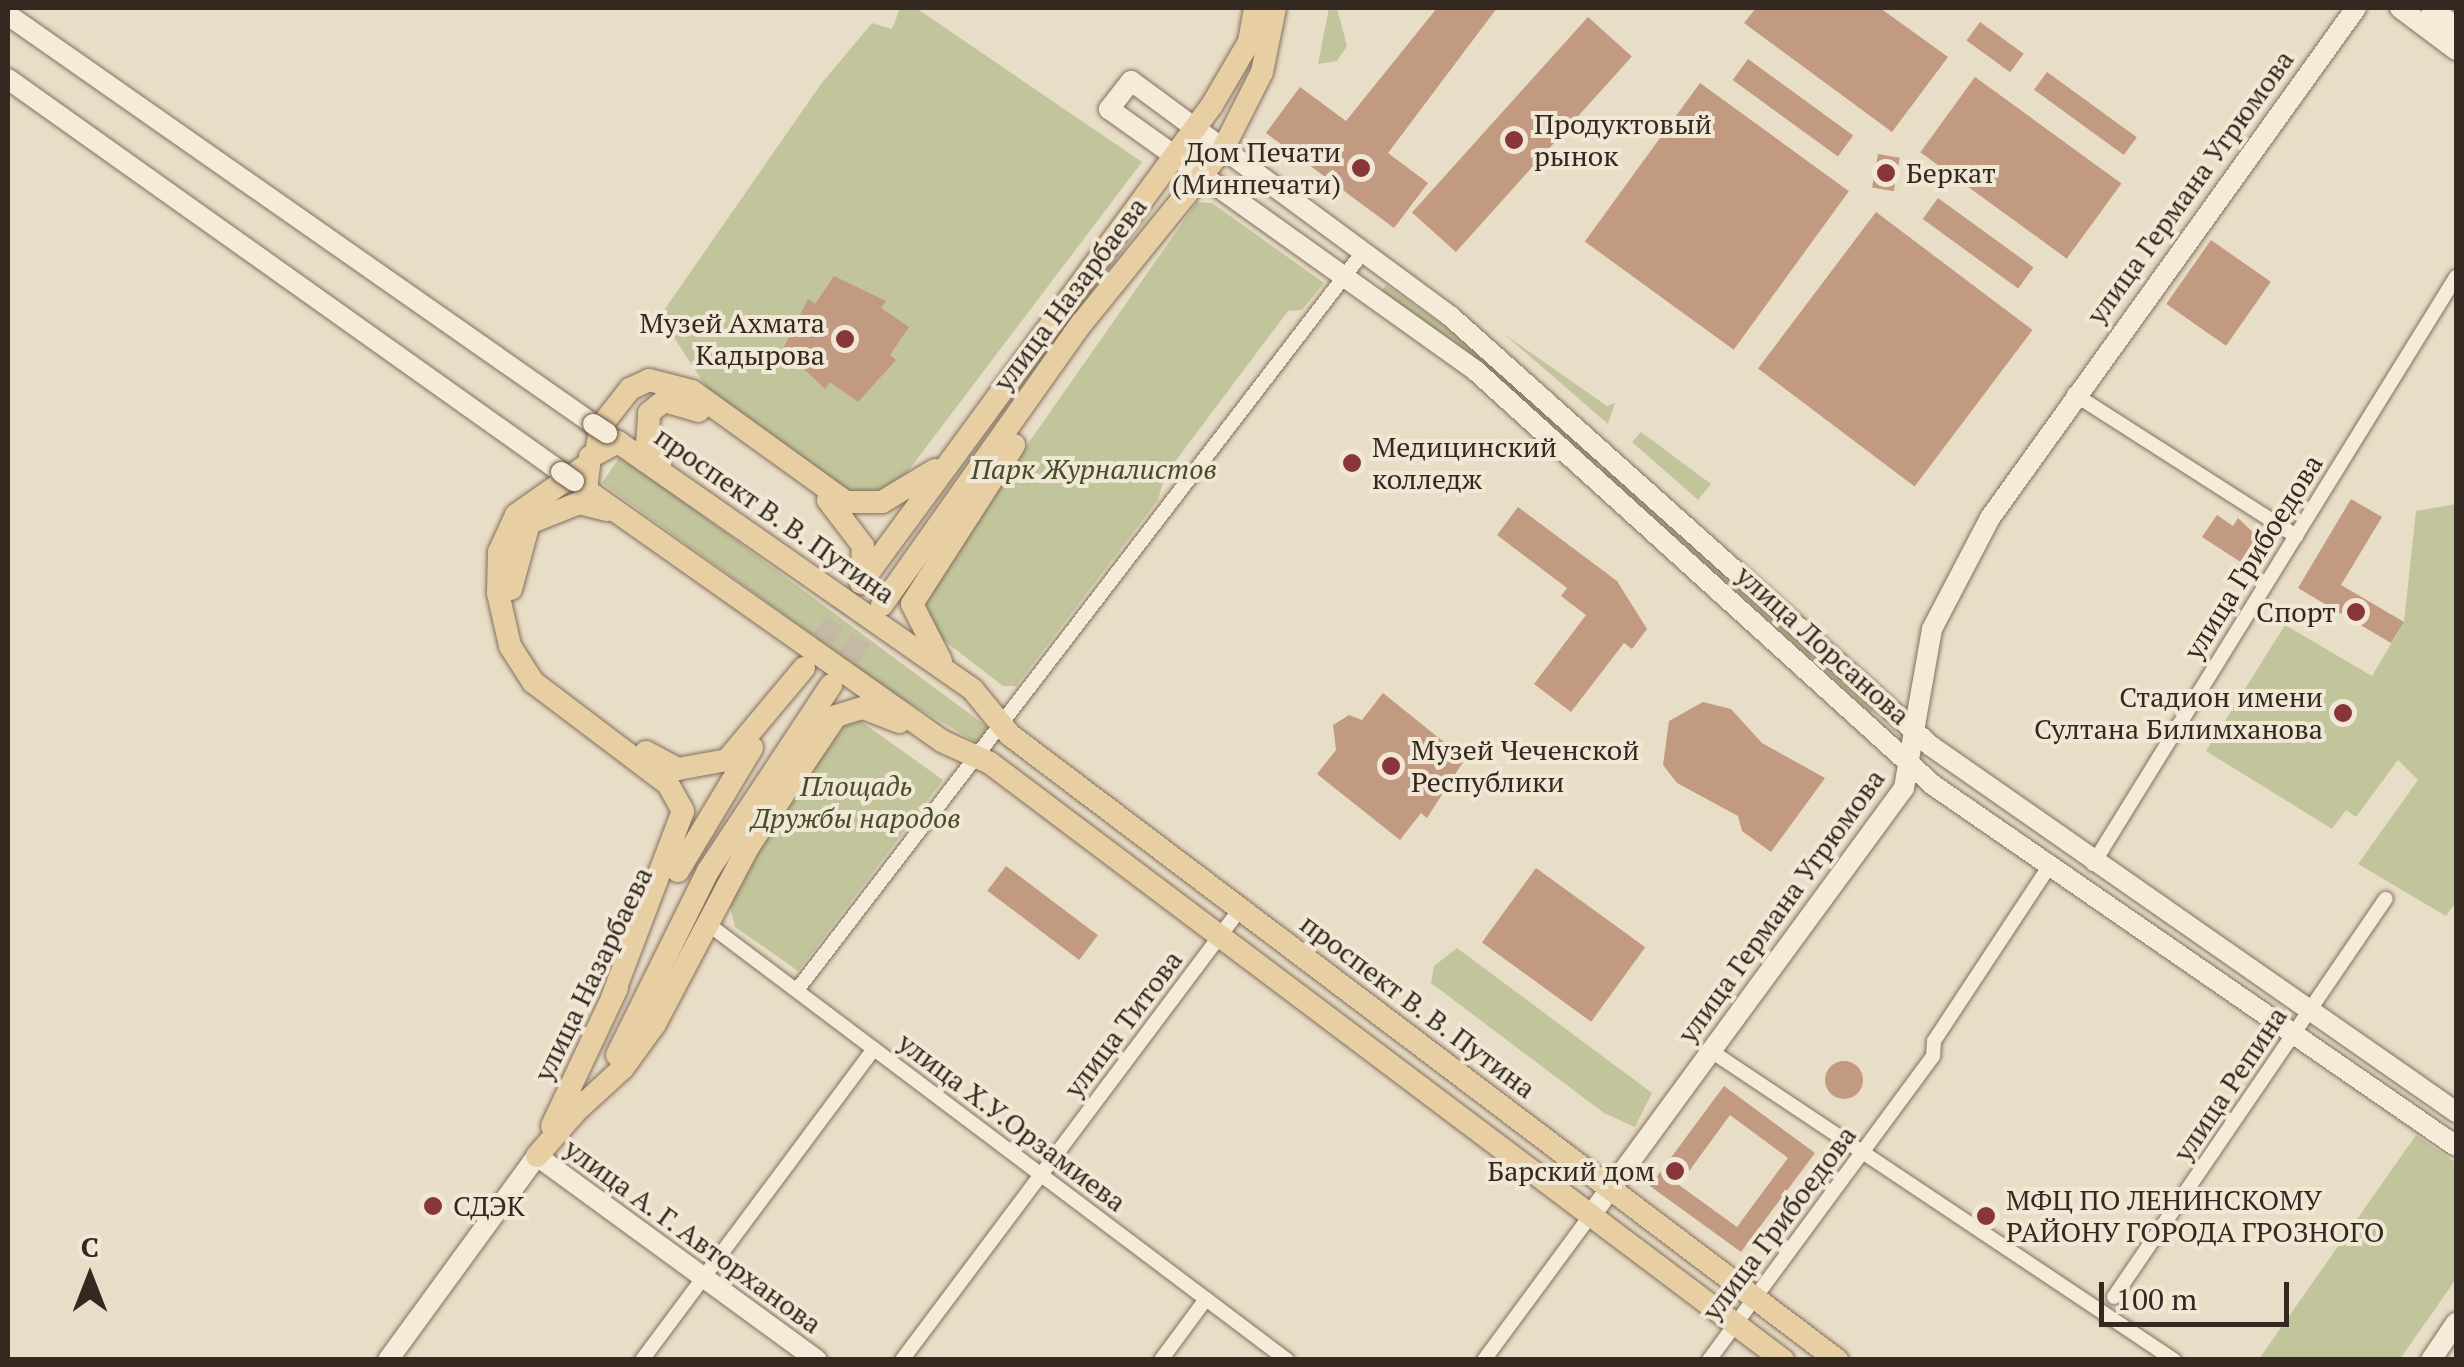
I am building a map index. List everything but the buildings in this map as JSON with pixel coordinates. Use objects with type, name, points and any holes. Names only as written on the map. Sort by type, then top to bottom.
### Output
[{"type":"main road","name":"улица Назарбаева","points":[[665,474],[644,429],[664,401],[684,402],[847,517],[863,546],[860,583],[1196,128],[1249,42],[1255,8]]},
{"type":"main road","name":"улица Назарбаева","points":[[882,605],[1098,302],[1200,172],[1223,149],[1262,72],[1275,8]]},
{"type":"main road","name":"улица Германа Угрюмова","points":[[1591,1214],[1912,768],[1912,723],[1932,629],[1954,582],[2074,394],[2356,8]]},
{"type":"main road","points":[[2400,8],[2456,50]]},
{"type":"main road","points":[[2430,8],[2456,27]]},
{"type":"main road","points":[[8,14],[590,457],[620,513],[942,741]]},
{"type":"main road","points":[[8,79],[590,457]]},
{"type":"main road","name":"улица Лорсанова","points":[[2456,1112],[2092,864],[1931,746],[1912,723],[1508,364],[1364,252],[1132,82],[1109,109],[1476,371],[1912,768],[2456,1146]]},
{"type":"main road","points":[[952,675],[916,625],[912,604],[1086,334],[1098,302]]},
{"type":"main road","points":[[612,998],[683,811],[668,784],[533,682],[510,646],[498,593],[499,552],[516,515],[590,457],[600,426],[630,388],[649,380],[692,391],[846,502],[882,502],[950,459]]},
{"type":"main road","name":"проспект В. В. Путина","points":[[590,457],[665,474],[952,675],[998,721],[1240,909],[1837,1360]]},
{"type":"main road","name":"улица Назарбаева","points":[[537,1156],[612,998],[715,806],[804,668],[740,748],[694,770],[664,764],[550,682],[516,621],[510,594],[519,543],[551,509],[579,502],[620,513]]},
{"type":"main road","name":"улица Назарбаева","points":[[388,1360],[537,1156],[628,1040],[708,871],[831,685]]},
{"type":"main road","points":[[574,1113],[638,1048],[749,846],[836,716],[863,708],[974,756],[1220,935],[1783,1360]]},
{"type":"main road","name":"улица А. Г. Авторханова","points":[[537,1156],[817,1360]]},
{"type":"main road","points":[[2432,1360],[2456,1323]]},
{"type":"street","points":[[797,990],[998,721],[1364,252]]},
{"type":"street","name":"улица Грибоедова","points":[[2092,864],[2456,278]]},
{"type":"street","points":[[2074,394],[2296,536]]},
{"type":"street","name":"улица Грибоедова","points":[[1708,1360],[1866,1150],[2050,866]]},
{"type":"street","name":"улица Репина","points":[[2114,1297],[2386,899]]},
{"type":"street","name":"улица Титова","points":[[902,1360],[1240,909]]},
{"type":"street","name":"улица Х.У.Орзамиева","points":[[708,924],[1287,1360]]},
{"type":"street","points":[[642,1360],[874,1049]]},
{"type":"street","points":[[1711,1051],[1866,1150],[2174,1360]]},
{"type":"street","name":"улица Германа Угрюмова","points":[[1484,1360],[1591,1214]]},
{"type":"street","points":[[1162,1360],[1206,1299]]},
{"type":"green space","points":[[900,8],[916,8],[1142,162],[899,483],[869,496],[843,491],[716,402],[660,316],[821,84],[872,23],[892,29]]},
{"type":"green space","points":[[1329,8],[1337,8],[1347,46],[1337,61],[1318,64]]},
{"type":"green space","name":"Парк Журналистов","points":[[1197,202],[1212,203],[1324,283],[1302,310],[1288,311],[1165,475],[1158,500],[1016,686],[1003,686],[916,619],[934,578]]},
{"type":"green space","points":[[1386,285],[1454,333],[1601,460],[1596,465],[1492,372],[1382,291]]},
{"type":"green space","points":[[1504,334],[1607,406],[1615,403],[1608,424]]},
{"type":"green space","points":[[1641,432],[1711,484],[1698,500],[1632,442]]},
{"type":"green space","points":[[621,455],[1001,737],[991,751],[894,694],[602,483]]},
{"type":"green space","points":[[1606,464],[1876,707],[1870,713],[1601,470]]},
{"type":"green space","name":"Стадион имени Султана Билимханова","points":[[2456,504],[2456,902],[2446,916],[2358,864],[2418,780],[2398,760],[2356,817],[2346,810],[2332,829],[2206,751],[2285,625],[2372,676],[2404,622],[2416,511]]},
{"type":"green space","name":"Площадь Дружбы народов","points":[[852,715],[943,780],[798,971],[735,927],[728,899],[757,844]]},
{"type":"green space","points":[[1457,948],[1652,1093],[1635,1127],[1604,1113],[1431,983],[1434,966]]},
{"type":"green space","points":[[2416,1135],[2456,1163],[2456,1279],[2400,1359],[2259,1359]]},
{"type":"tunnel","points":[[804,667],[859,586]]},
{"type":"tunnel","points":[[831,685],[882,605]]},
{"type":"place","name":"Продуктовый рынок","points":[[1514,140]]},
{"type":"place","name":"Дом Печати (Минпечати)","points":[[1361,168]]},
{"type":"place","name":"Беркат","points":[[1886,173]]},
{"type":"place","name":"Музей Ахмата Кадырова","points":[[845,339]]},
{"type":"place","name":"Медицинский колледж","points":[[1352,463]]},
{"type":"place","name":"Спорт","points":[[2356,612]]},
{"type":"place","name":"Стадион имени Султана Билимханова","points":[[2343,713]]},
{"type":"place","name":"Музей Чеченской Республики","points":[[1391,766]]},
{"type":"place","name":"Барский дом","points":[[1675,1171]]},
{"type":"place","name":"СДЭК","points":[[433,1206]]},
{"type":"place","name":"МФЦ ПО ЛЕНИНСКОМУ РАЙОНУ ГОРОДА ГРОЗНОГО","points":[[1986,1216]]}]
